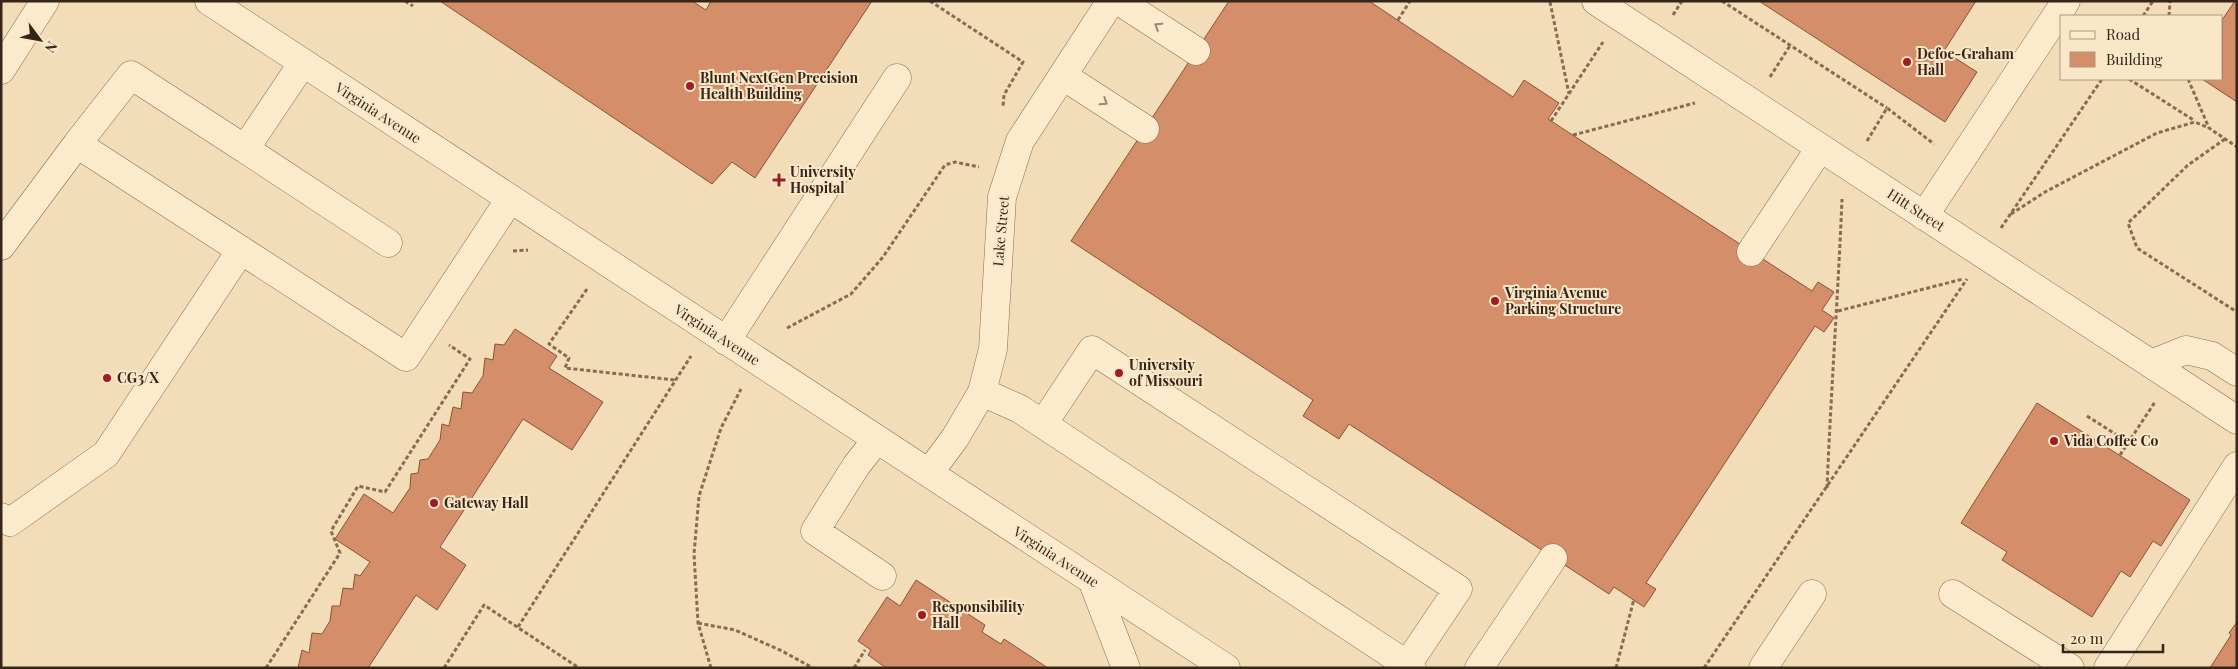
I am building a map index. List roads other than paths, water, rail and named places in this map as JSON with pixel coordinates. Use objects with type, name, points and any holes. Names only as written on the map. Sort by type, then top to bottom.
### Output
[{"type":"street","points":[[1,70],[46,1]]},
{"type":"street","name":"Virginia Avenue","points":[[209,1],[302,64],[1226,668]]},
{"type":"street","name":"Lake Street","points":[[929,473],[955,438],[982,392],[993,349],[1002,197],[1020,142],[1111,1]]},
{"type":"street","points":[[1119,1],[1196,51]]},
{"type":"street","name":"Hitt Street","points":[[1596,1],[2237,420]]},
{"type":"street","points":[[1924,216],[2066,1]]},
{"type":"street","points":[[245,150],[302,64]]},
{"type":"street","points":[[1,246],[77,144],[132,75],[388,243]]},
{"type":"street","points":[[1063,76],[1145,129]]},
{"type":"street","points":[[726,341],[897,78]]},
{"type":"street","points":[[77,144],[406,357],[510,199]]},
{"type":"street","points":[[1751,252],[1820,148]]},
{"type":"street","points":[[1,517],[10,522],[106,454],[241,250]]},
{"type":"street","points":[[982,392],[1020,409],[1042,424],[1410,666],[1458,589],[1092,350],[1042,424]]},
{"type":"street","points":[[2151,364],[2186,350],[2212,356],[2237,372]]},
{"type":"street","points":[[877,439],[856,466],[815,531],[882,576]]},
{"type":"street","points":[[2108,668],[2237,466]]},
{"type":"street","points":[[1479,668],[1553,558]]},
{"type":"street","points":[[1092,580],[1126,668]]},
{"type":"street","points":[[1763,668],[1812,594]]},
{"type":"street","points":[[1953,594],[2070,668]]},
{"type":"place","name":"Defoe-Graham Hall","points":[[1907,62]]},
{"type":"place","name":"Blunt NextGen Precision Health Building","points":[[690,86]]},
{"type":"place","name":"University Hospital","points":[[779,180]]},
{"type":"place","name":"Virginia Avenue Parking Structure","points":[[1495,301]]},
{"type":"place","name":"University of Missouri","points":[[1119,373]]},
{"type":"place","name":"CG3/X","points":[[107,378]]},
{"type":"place","name":"Vida Coffee Co","points":[[2054,441]]},
{"type":"place","name":"Gateway Hall","points":[[434,503]]},
{"type":"place","name":"Responsibility Hall","points":[[922,615]]}]
